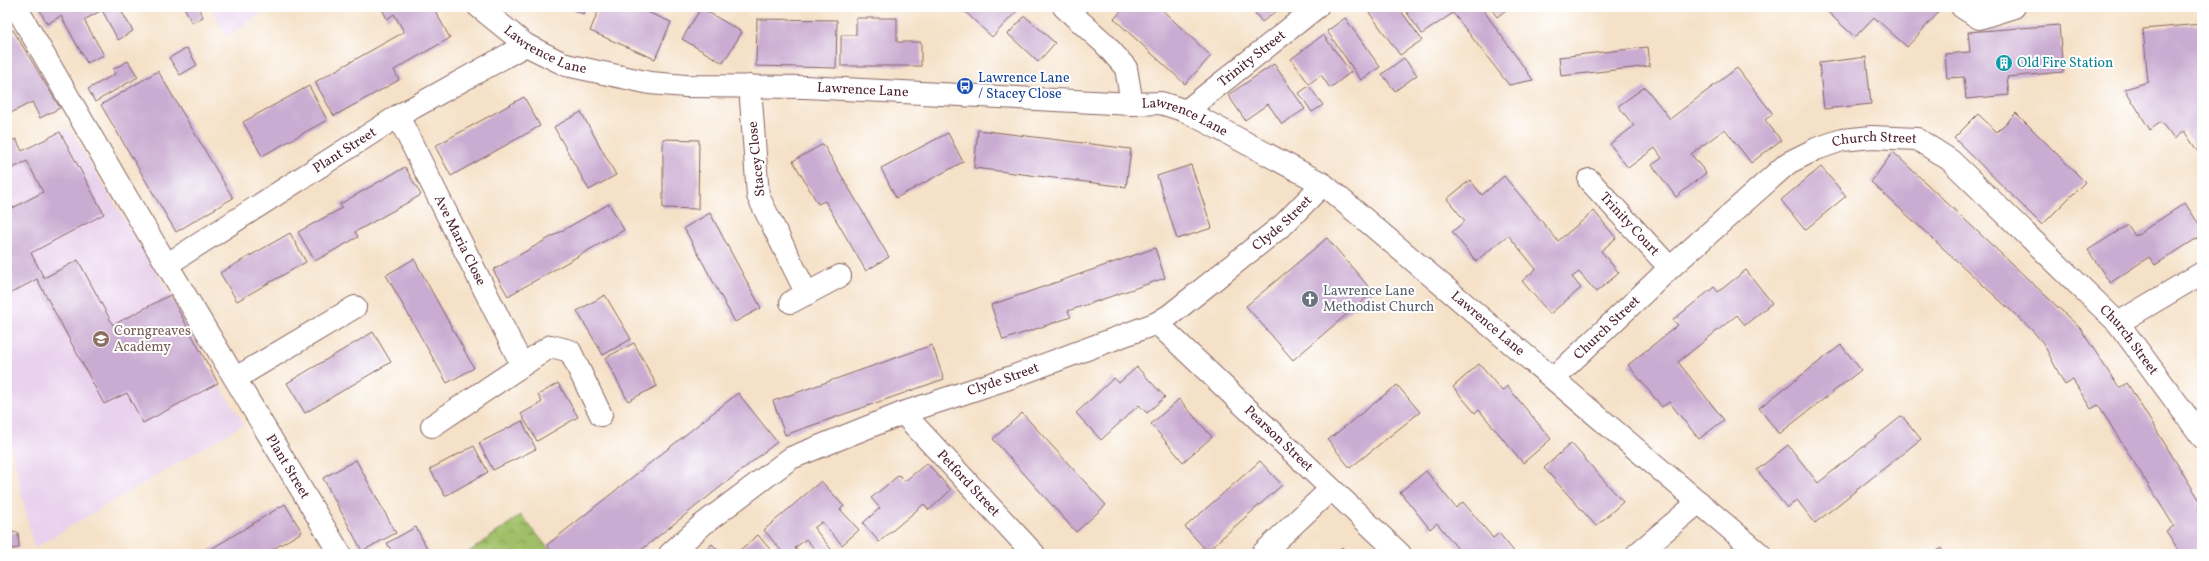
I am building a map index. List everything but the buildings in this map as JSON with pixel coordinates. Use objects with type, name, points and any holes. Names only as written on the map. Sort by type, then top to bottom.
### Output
[{"type":"street","name":"Plant Street","points":[[16,7],[127,198],[168,264],[340,554]]},
{"type":"street","name":"Lawrence Lane","points":[[479,7],[526,45],[566,65],[650,83],[805,87],[1132,104],[1161,103],[1186,111],[1323,184],[1554,378],[1760,554]]},
{"type":"street","points":[[1064,7],[1104,43],[1126,68],[1132,104]]},
{"type":"street","name":"Trinity Street","points":[[1186,111],[1317,7]]},
{"type":"street","points":[[1962,7],[1979,18],[2014,7]]},
{"type":"street","name":"Plant Street","points":[[168,264],[398,116],[526,45]]},
{"type":"street","name":"Stacey Close","points":[[750,86],[758,196],[799,298],[840,276]]},
{"type":"street","name":"Ave Maria Close","points":[[398,116],[522,365]]},
{"type":"street","name":"Church Street","points":[[1554,378],[1670,268],[1788,163],[1816,149],[1842,140],[1872,137],[1917,139],[1950,160],[2118,323],[2202,437]]},
{"type":"street","name":"Trinity Court","points":[[1589,180],[1670,268]]},
{"type":"street","name":"Clyde Street","points":[[670,554],[702,525],[791,458],[903,413],[1009,378],[1157,323],[1170,315],[1284,224],[1323,184]]},
{"type":"street","points":[[2118,323],[2202,273]]},
{"type":"street","points":[[236,378],[355,307]]},
{"type":"street","name":"Pearson Street","points":[[1157,323],[1400,554]]},
{"type":"street","points":[[432,426],[551,346],[570,351],[601,415]]},
{"type":"street","name":"Petford Street","points":[[903,413],[1034,554]]},
{"type":"street","points":[[1262,554],[1331,489]]},
{"type":"street","points":[[1637,554],[1699,502]]},
{"type":"shaded area","points":[[210,7],[271,7],[227,37]]},
{"type":"shaded area","name":"Corngreaves Academy","points":[[68,127],[170,295],[218,383],[244,424],[34,548],[7,430],[7,159]]},
{"type":"green space","points":[[521,515],[553,554],[466,554]]},
{"type":"place","name":"Old Fire Station","points":[[2004,63]]},
{"type":"place","name":"Lawrence Lane / Stacey Close","points":[[965,86]]},
{"type":"place","name":"Lawrence Lane Methodist Church","points":[[1310,299]]},
{"type":"place","name":"Corngreaves Academy","points":[[101,339]]}]
